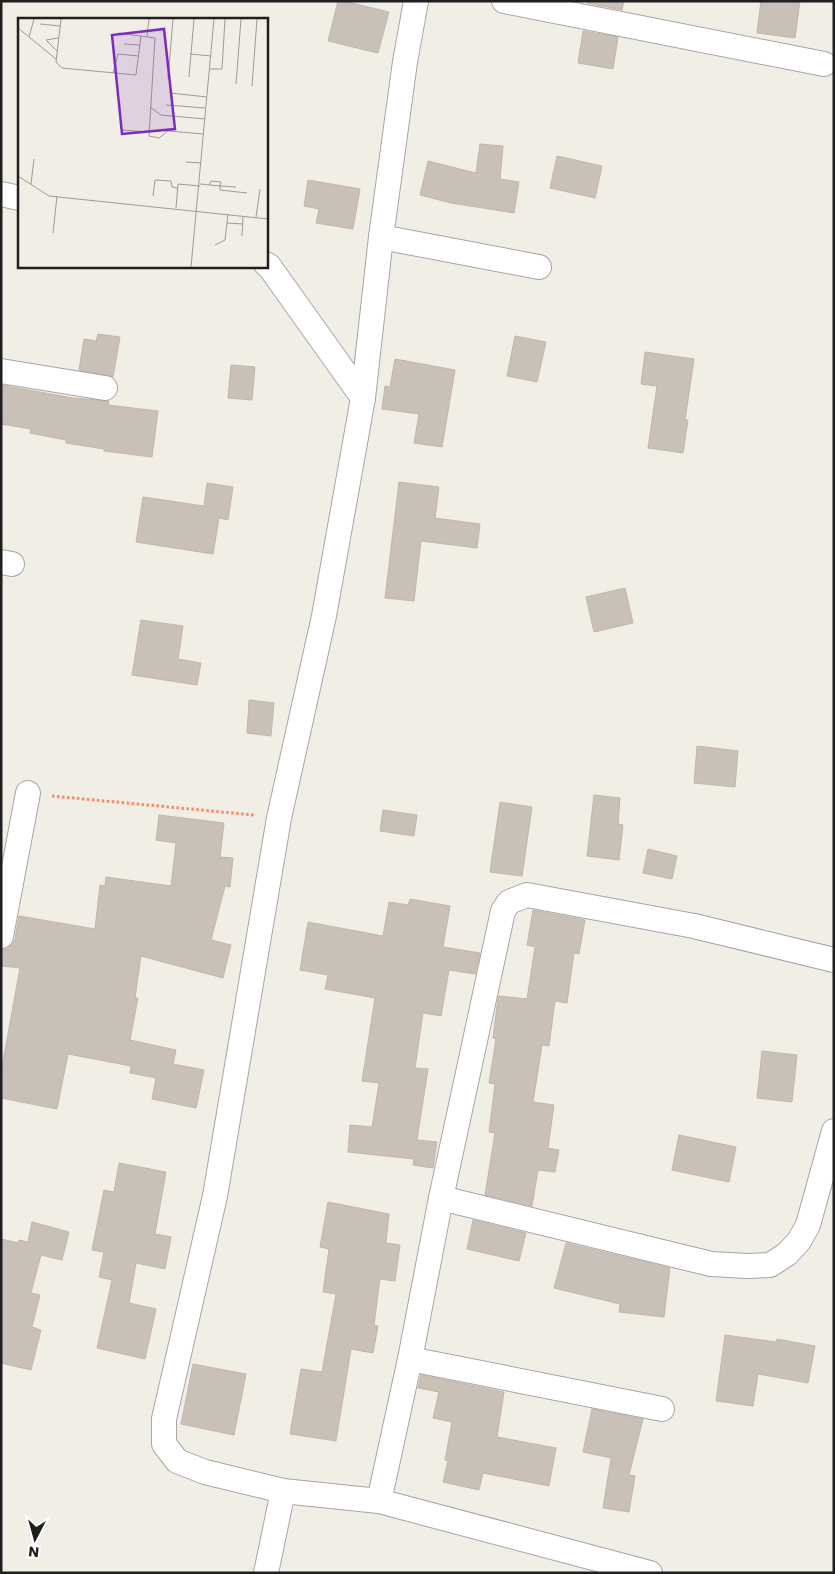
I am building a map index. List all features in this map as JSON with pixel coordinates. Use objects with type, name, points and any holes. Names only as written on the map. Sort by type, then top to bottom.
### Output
[{"type":"street","points":[[416,1],[404,62],[381,237],[363,398],[324,616],[279,818],[216,1196],[164,1419],[164,1444],[177,1461],[205,1472],[283,1491],[379,1502],[650,1573]]},
{"type":"street","points":[[504,1],[824,64]]},
{"type":"street","points":[[1,194],[18,198]]},
{"type":"street","points":[[381,237],[539,267]]},
{"type":"street","points":[[268,265],[363,398]]},
{"type":"street","points":[[1,371],[105,388]]},
{"type":"street","points":[[1,936],[28,793]]},
{"type":"street","points":[[379,1502],[410,1359],[441,1198],[503,911],[509,902],[527,895],[694,926],[834,960]]},
{"type":"street","points":[[441,1198],[711,1264],[770,1265],[787,1254],[799,1241],[808,1225],[834,1131]]},
{"type":"street","points":[[410,1359],[662,1409]]},
{"type":"street","points":[[266,1573],[283,1491]]},
{"type":"path","points":[[28,793],[279,818]]},
{"type":"building","points":[[338,1],[389,12],[378,53],[328,41]]},
{"type":"building","points":[[587,1],[624,1],[622,10],[587,3]]},
{"type":"building","points":[[761,1],[800,1],[795,38],[757,33]]},
{"type":"building","points":[[583,31],[618,37],[613,69],[578,63]]},
{"type":"building","points":[[480,144],[503,146],[500,179],[519,182],[514,213],[451,203],[420,195],[428,161],[476,173]]},
{"type":"building","points":[[557,156],[602,166],[595,198],[550,188]]},
{"type":"building","points":[[308,180],[360,189],[353,229],[316,223],[319,209],[304,206]]},
{"type":"building","points":[[98,334],[120,337],[113,377],[79,370],[84,339],[96,341]]},
{"type":"building","points":[[515,336],[546,342],[537,382],[507,376]]},
{"type":"building","points":[[645,352],[694,359],[685,420],[688,420],[683,453],[648,448],[657,386],[641,384]]},
{"type":"building","points":[[395,359],[455,370],[442,447],[414,443],[419,414],[382,409],[385,386],[390,387]]},
{"type":"building","points":[[231,365],[255,367],[252,400],[228,398]]},
{"type":"building","points":[[1,385],[73,398],[109,401],[108,405],[158,411],[152,457],[104,451],[104,449],[66,443],[66,440],[30,433],[31,429],[1,424]]},
{"type":"building","points":[[399,482],[439,487],[435,518],[480,524],[477,548],[421,541],[414,601],[385,598]]},
{"type":"building","points":[[207,483],[233,487],[228,520],[219,518],[213,554],[136,542],[143,497],[204,506]]},
{"type":"building","points":[[625,588],[633,623],[594,632],[586,597]]},
{"type":"building","points":[[141,620],[183,626],[178,659],[201,663],[197,685],[132,675]]},
{"type":"building","points":[[249,700],[274,703],[271,736],[247,733]]},
{"type":"building","points":[[697,746],[738,751],[735,787],[694,783]]},
{"type":"building","points":[[594,795],[620,798],[618,824],[623,825],[619,860],[587,856]]},
{"type":"building","points":[[500,802],[532,807],[522,876],[490,872]]},
{"type":"building","points":[[383,810],[417,815],[414,836],[380,831]]},
{"type":"building","points":[[159,815],[224,823],[220,857],[233,858],[230,887],[225,886],[211,940],[231,945],[223,978],[141,956],[135,998],[138,998],[130,1040],[176,1050],[173,1064],[204,1070],[196,1108],[152,1099],[156,1078],[130,1073],[131,1066],[68,1054],[57,1109],[1,1098],[1,1072],[20,968],[1,966],[1,949],[6,949],[12,945],[15,939],[19,916],[95,929],[100,885],[105,886],[106,877],[171,886],[176,843],[156,840]]},
{"type":"building","points":[[648,849],[677,856],[672,879],[643,873]]},
{"type":"building","points":[[410,899],[450,906],[443,947],[480,953],[475,974],[449,970],[441,1016],[423,1013],[415,1068],[428,1069],[417,1140],[437,1142],[433,1168],[413,1165],[414,1159],[348,1152],[350,1125],[372,1127],[379,1083],[362,1081],[375,998],[325,989],[328,975],[300,970],[308,922],[383,936],[389,902],[408,905]]},
{"type":"building","points":[[533,910],[585,920],[579,954],[574,953],[567,1003],[555,1001],[549,1046],[542,1045],[533,1102],[554,1105],[548,1148],[559,1150],[555,1172],[538,1170],[532,1206],[485,1195],[495,1133],[489,1132],[495,1084],[489,1083],[496,1039],[493,1038],[498,998],[499,996],[527,999],[535,947],[527,945]]},
{"type":"building","points":[[762,1051],[797,1055],[792,1102],[757,1098]]},
{"type":"building","points":[[679,1135],[736,1147],[729,1182],[672,1170]]},
{"type":"building","points":[[119,1163],[166,1172],[155,1234],[171,1237],[165,1269],[136,1263],[129,1303],[156,1309],[145,1359],[97,1348],[112,1280],[99,1277],[104,1252],[92,1250],[104,1190],[114,1192]]},
{"type":"building","points":[[328,1202],[389,1214],[386,1243],[400,1245],[395,1281],[380,1279],[374,1325],[378,1326],[373,1353],[351,1349],[336,1441],[290,1434],[301,1369],[322,1372],[336,1294],[323,1292],[329,1249],[320,1247]]},
{"type":"building","points":[[473,1220],[526,1233],[519,1261],[467,1249]]},
{"type":"building","points":[[32,1222],[69,1232],[62,1260],[41,1255],[31,1293],[40,1295],[32,1327],[41,1330],[31,1370],[1,1363],[1,1239],[18,1243],[19,1240],[28,1242]]},
{"type":"building","points":[[566,1243],[670,1268],[664,1317],[619,1312],[620,1304],[554,1288]]},
{"type":"building","points":[[725,1335],[776,1342],[777,1339],[815,1346],[808,1383],[758,1374],[753,1406],[716,1401]]},
{"type":"building","points":[[193,1364],[246,1374],[234,1435],[181,1424]]},
{"type":"building","points":[[421,1375],[504,1392],[497,1437],[556,1448],[549,1486],[483,1473],[479,1490],[443,1482],[448,1461],[445,1460],[452,1422],[433,1418],[439,1392],[418,1388]]},
{"type":"building","points":[[592,1409],[643,1419],[629,1475],[635,1476],[629,1512],[603,1508],[611,1458],[583,1452]]}]
